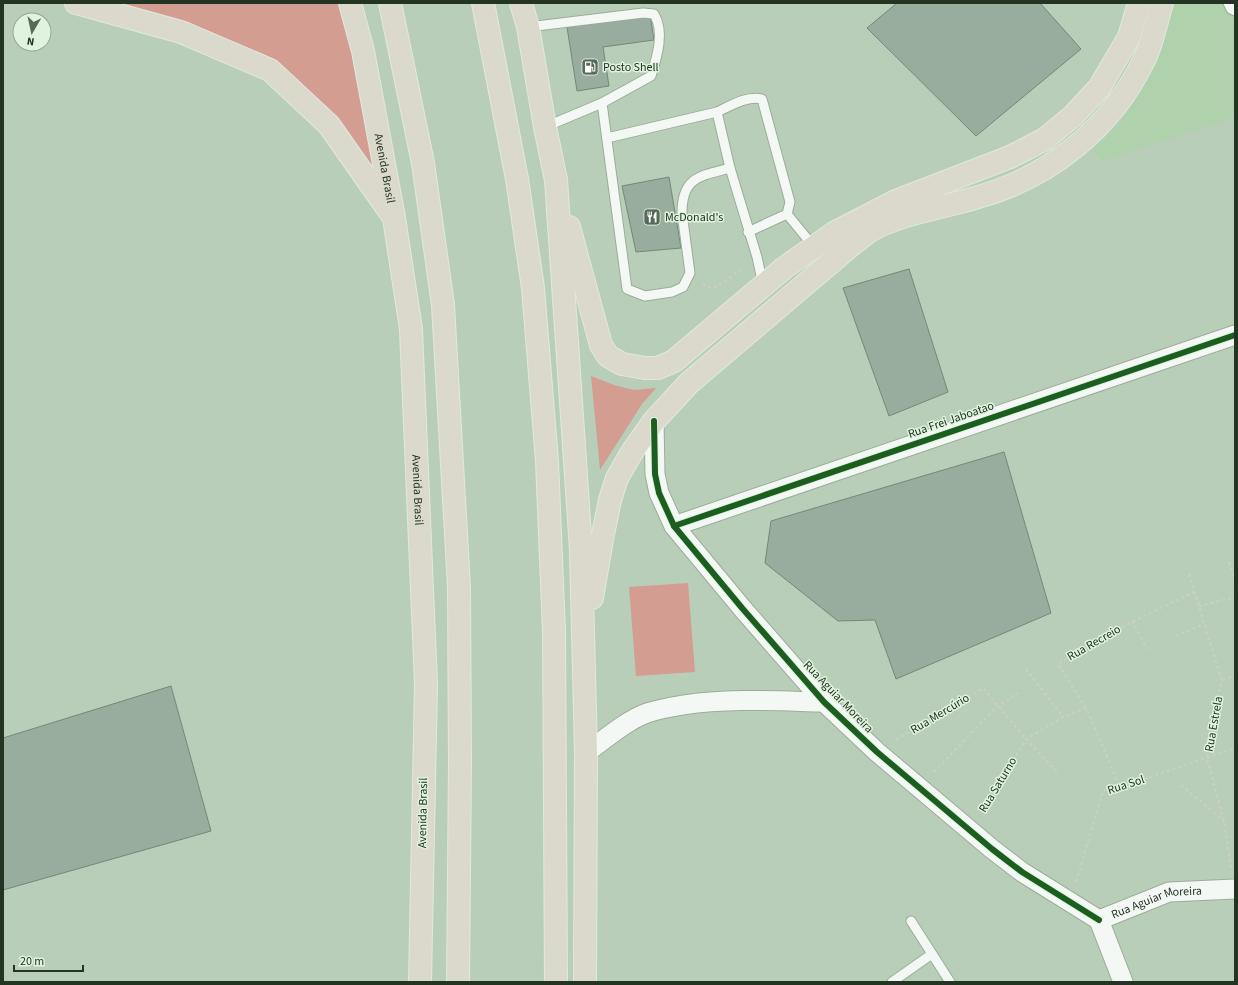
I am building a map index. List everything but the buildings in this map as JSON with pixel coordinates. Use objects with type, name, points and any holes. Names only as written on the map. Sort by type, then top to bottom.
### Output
[{"type":"highway","points":[[76,3],[181,32],[270,70],[329,125],[394,218]]},
{"type":"highway","name":"Avenida Brasil","points":[[350,3],[363,51],[394,218],[411,329],[426,684],[420,982]]},
{"type":"highway","points":[[390,3],[423,163],[443,305],[459,587],[460,770],[458,982]]},
{"type":"highway","points":[[483,3],[518,179],[533,288],[547,461],[554,631],[556,982]]},
{"type":"highway","points":[[521,3],[528,27],[556,180],[601,345],[608,356],[622,364],[645,368],[658,368],[674,361],[784,268],[834,233],[896,201],[1010,157],[1045,139],[1073,116],[1099,88],[1129,37],[1139,3]]},
{"type":"highway","points":[[584,644],[610,500],[617,478],[632,452],[654,421],[689,383],[843,252],[869,232],[886,223],[977,198],[1022,182],[1062,157],[1087,138],[1110,113],[1134,80],[1146,57],[1162,3]]},
{"type":"highway","points":[[556,180],[581,550],[586,753],[585,982]]},
{"type":"street","name":"Rua Frei Jaboatao","points":[[674,526],[1235,335]]},
{"type":"street","name":"Rua Aguiar Moreira","points":[[654,421],[655,474],[659,493],[674,526],[742,608],[824,702],[877,752],[971,831],[1022,872],[1099,920],[1169,892],[1235,889]]},
{"type":"street","points":[[586,753],[630,722],[647,713],[667,707],[703,702],[733,701],[824,702]]},
{"type":"street","points":[[1099,920],[1123,982]]},
{"type":"lane","points":[[1228,3],[1235,11]]},
{"type":"lane","points":[[528,27],[643,13],[654,14],[659,28],[658,48],[651,76],[602,103],[545,126]]},
{"type":"lane","points":[[607,138],[717,112],[756,97],[762,99],[790,202],[788,214],[814,247]]},
{"type":"lane","points":[[602,103],[627,289],[645,296],[672,292],[683,287],[690,273],[682,212],[682,202],[685,191],[693,180],[704,175],[730,168]]},
{"type":"lane","points":[[717,112],[730,168],[748,232],[757,257],[763,285]]},
{"type":"lane","points":[[748,232],[788,214]]},
{"type":"lane","points":[[911,921],[950,982]]},
{"type":"lane","points":[[892,982],[932,954]]},
{"type":"path","points":[[690,273],[703,284],[711,288],[725,282],[757,257]]},
{"type":"path","points":[[1229,562],[1235,582]]},
{"type":"path","points":[[1189,574],[1222,681]]},
{"type":"path","points":[[1199,606],[1235,598]]},
{"type":"path","points":[[1176,636],[1204,624]]},
{"type":"path","points":[[1026,669],[1063,717]]},
{"type":"path","points":[[920,788],[997,706],[1018,693]]},
{"type":"path","points":[[1086,708],[1120,787]]},
{"type":"path","points":[[1026,739],[1059,774]]},
{"type":"path","points":[[1207,758],[1224,822],[1235,889]]},
{"type":"path","points":[[1181,785],[1224,822]]},
{"type":"shaded area","points":[[115,3],[339,3],[358,67],[374,169],[335,117],[279,64],[184,21]]},
{"type":"shaded area","points":[[1175,3],[1235,3],[1235,117],[1102,161],[1093,150],[1117,127],[1141,92],[1162,48]]},
{"type":"shaded area","points":[[591,376],[614,385],[634,390],[656,388],[642,404],[600,470]]},
{"type":"shaded area","points":[[688,583],[695,672],[636,676],[629,587]]},
{"type":"cycle path","points":[[674,526],[1235,335]]},
{"type":"cycle path","points":[[654,421],[655,474],[659,493],[674,526],[742,608],[824,702],[877,752],[992,849],[1022,872],[1099,920]]},
{"type":"place","name":"Posto Shell","points":[[590,67]]},
{"type":"place","name":"McDonald's","points":[[652,217]]}]
